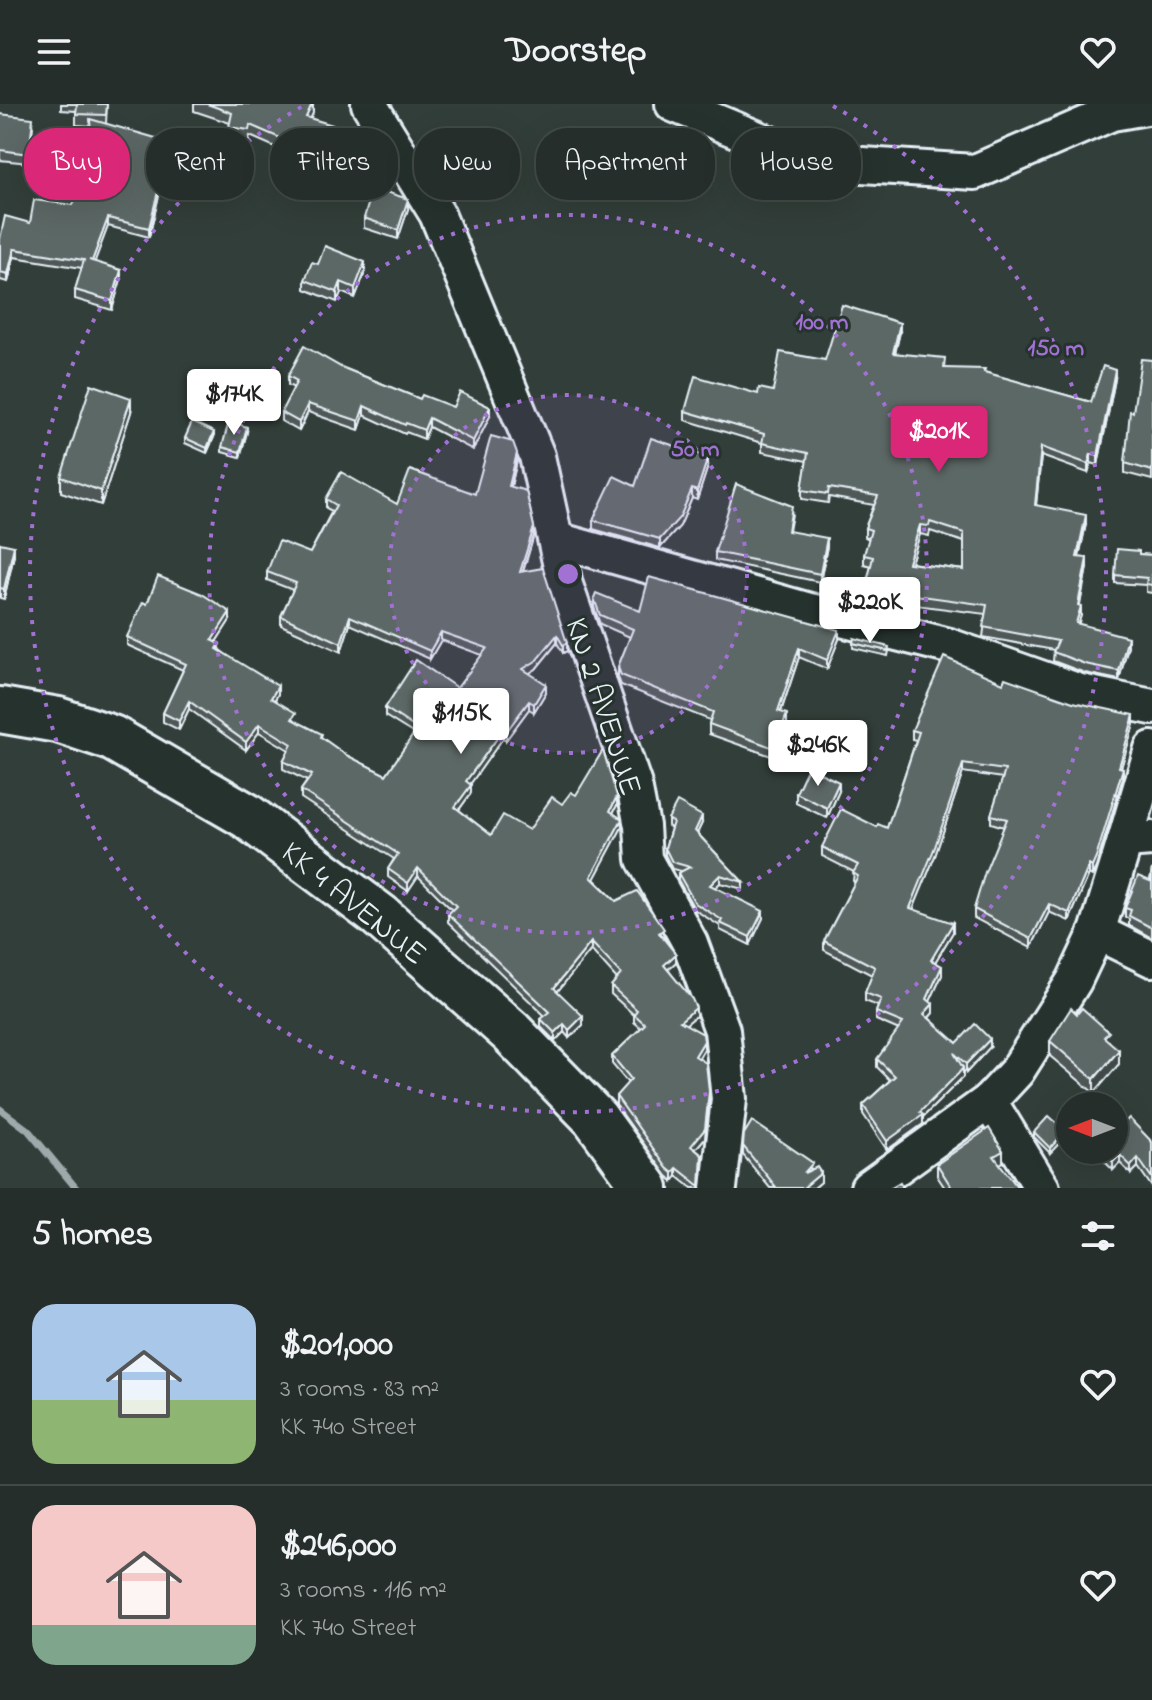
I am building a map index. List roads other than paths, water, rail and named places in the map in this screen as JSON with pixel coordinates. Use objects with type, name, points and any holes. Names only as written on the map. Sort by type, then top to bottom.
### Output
[{"type":"main road","name":"KK 4 AVENUE","points":[[0,710],[58,720],[112,738],[247,816],[380,916],[511,1032],[595,1118],[646,1188]]},
{"type":"street","name":"KN 2 AVENUE","points":[[369,104],[437,214],[537,456],[565,585],[634,785],[642,826],[644,859],[690,943],[722,1030],[729,1099],[719,1188]]},
{"type":"street","points":[[673,104],[802,157],[830,163],[975,172],[1112,113],[1152,106]]},
{"type":"street","points":[[557,540],[810,611],[949,646],[1080,692],[1152,707]]},
{"type":"street","points":[[868,1188],[989,1101],[1025,1058],[1074,981],[1138,840],[1152,749]]},
{"type":"street","points":[[1097,932],[1152,959]]},
{"type":"street","points":[[989,1101],[1042,1188]]},
{"type":"waterway","points":[[0,1109],[28,1130],[76,1188]]}]
